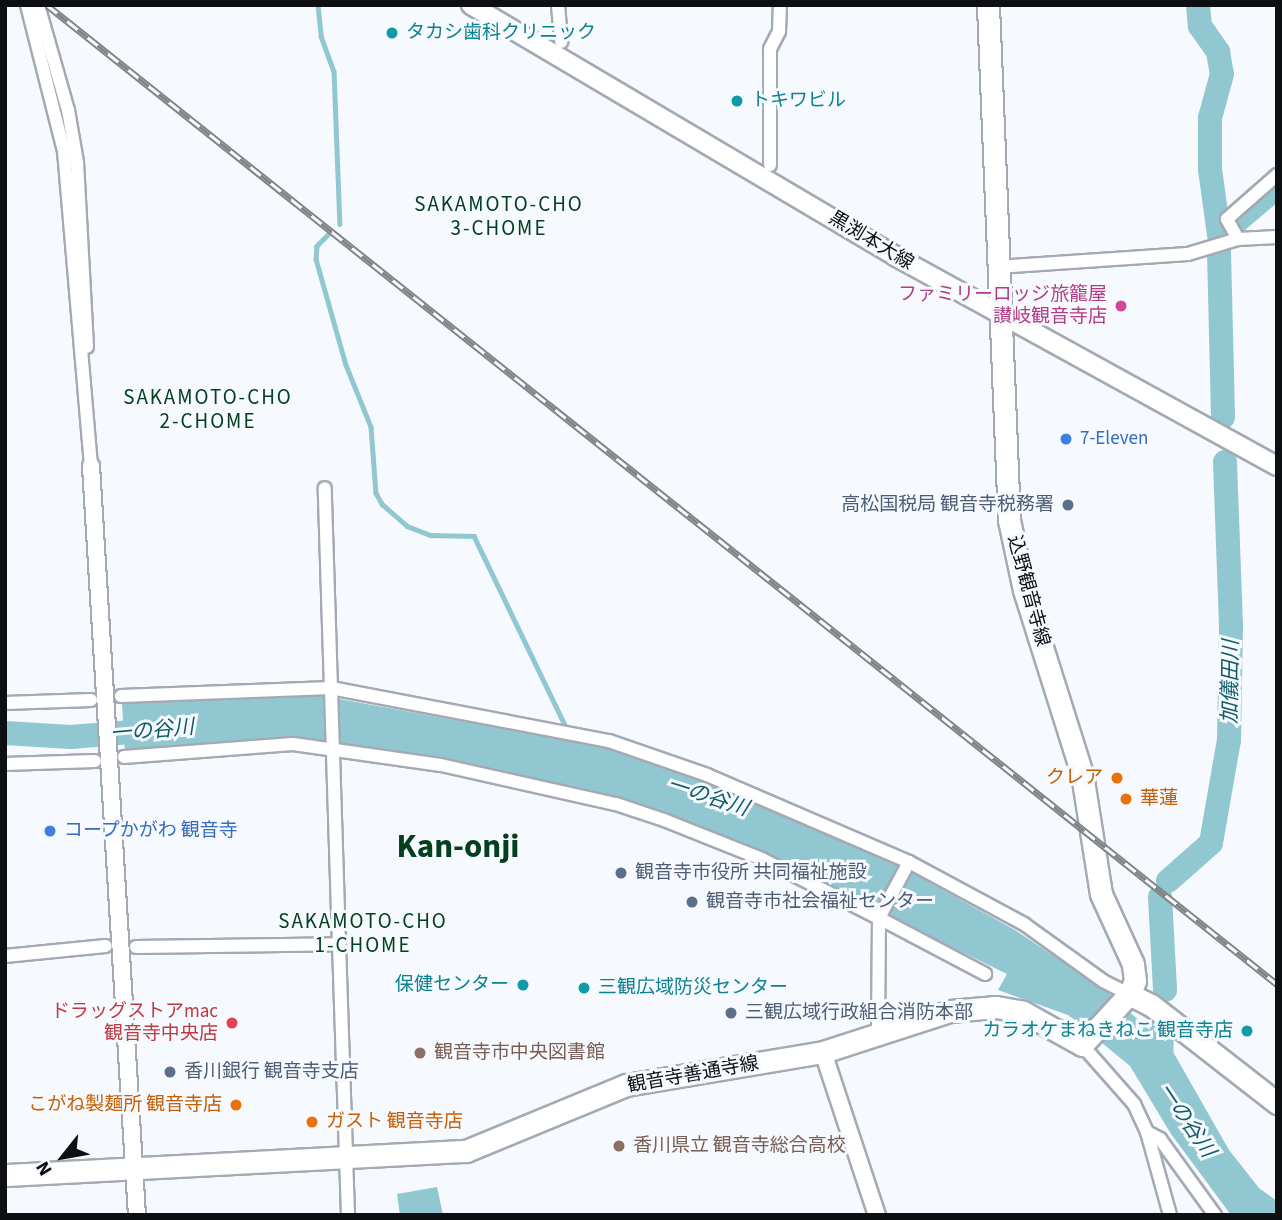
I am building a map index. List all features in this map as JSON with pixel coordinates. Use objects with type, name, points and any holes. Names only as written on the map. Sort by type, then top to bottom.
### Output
[{"type":"main road","name":"黒渕本大線","points":[[471,5],[895,256],[1277,466]]},
{"type":"main road","name":"込野観音寺線","points":[[988,5],[1009,520],[1016,561],[1082,774],[1101,894],[1133,964],[1135,981],[1126,997]]},
{"type":"main road","points":[[1086,1041],[1126,997],[1151,1005],[1277,1103]]},
{"type":"main road","name":"観音寺善通寺線","points":[[5,1175],[466,1151],[626,1085],[823,1052],[926,1017],[996,1006],[1023,1012],[1086,1041]]},
{"type":"street","points":[[27,5],[64,151],[81,306]]},
{"type":"street","points":[[38,5],[68,110],[76,162],[81,306],[137,1215]]},
{"type":"street","points":[[558,5],[561,42]]},
{"type":"street","points":[[770,165],[770,49],[779,31],[780,5]]},
{"type":"street","points":[[1238,239],[1227,219],[1277,176]]},
{"type":"street","points":[[997,267],[1188,254],[1238,239],[1277,237]]},
{"type":"street","points":[[325,488],[344,1158],[348,1215]]},
{"type":"street","points":[[5,703],[331,688],[609,741],[707,775],[909,862],[1024,925],[1126,997]]},
{"type":"street","points":[[5,764],[109,759],[293,744],[441,765],[615,804],[762,859],[985,974]]},
{"type":"street","points":[[878,1034],[879,918],[909,862]]},
{"type":"street","points":[[136,947],[339,944]]},
{"type":"street","points":[[5,956],[106,947]]},
{"type":"street","points":[[1086,1041],[1118,1082],[1147,1132],[1170,1215]]},
{"type":"street","points":[[823,1052],[877,1215]]},
{"type":"street","points":[[1147,1132],[1160,1139],[1215,1215]]},
{"type":"water","points":[[301,692],[626,751],[773,807],[914,874],[1015,930],[1105,990],[1172,1050],[1229,1150],[1259,1188],[1277,1201],[1277,1215],[1231,1215],[1171,1134],[1130,1066],[1068,1015],[998,990],[1007,974],[765,856],[627,803],[350,748],[125,753],[122,704]]},
{"type":"water","points":[[437,1187],[443,1215],[400,1215],[397,1194]]},
{"type":"waterway","points":[[318,5],[321,36],[334,71],[340,224]]},
{"type":"waterway","name":"加儀田川","points":[[1198,5],[1200,26],[1218,52],[1222,74],[1210,118],[1210,169],[1219,235]]},
{"type":"waterway","points":[[1236,222],[1277,187]]},
{"type":"waterway","points":[[328,235],[317,246],[316,259],[346,365],[371,427],[376,493],[382,504],[407,526],[430,535],[474,536],[567,729]]},
{"type":"waterway","name":"加儀田川","points":[[1219,252],[1223,417]]},
{"type":"waterway","name":"加儀田川","points":[[1168,881],[1211,843],[1229,740],[1231,626],[1225,462]]},
{"type":"waterway","name":"一の谷川","points":[[5,733],[71,737],[155,730]]},
{"type":"waterway","name":"加儀田川","points":[[1160,897],[1165,990]]},
{"type":"waterway","name":"加儀田川","points":[[1161,1073],[1162,1023]]},
{"type":"railway","points":[[47,5],[1277,984]]},
{"type":"place","name":"タカシ歯科クリニック","points":[[392,33]]},
{"type":"place","name":"トキワビル","points":[[737,101]]},
{"type":"place","name":"ファミリーロッジ旅籠屋 讃岐観音寺店","points":[[1121,306]]},
{"type":"place","name":"7-Eleven","points":[[1066,439]]},
{"type":"place","name":"高松国税局 観音寺税務署","points":[[1068,505]]},
{"type":"place","name":"クレア","points":[[1117,778]]},
{"type":"place","name":"華蓮","points":[[1126,799]]},
{"type":"place","name":"コープかがわ 観音寺","points":[[50,831]]},
{"type":"place","name":"観音寺市役所 共同福祉施設","points":[[621,873]]},
{"type":"place","name":"観音寺市社会福祉センター","points":[[692,902]]},
{"type":"place","name":"保健センター","points":[[523,985]]},
{"type":"place","name":"三観広域防災センター","points":[[584,988]]},
{"type":"place","name":"三観広域行政組合消防本部","points":[[731,1013]]},
{"type":"place","name":"ドラッグストアmac 観音寺中央店","points":[[232,1023]]},
{"type":"place","name":"カラオケまねきねこ 観音寺店","points":[[1247,1031]]},
{"type":"place","name":"観音寺市中央図書館","points":[[420,1053]]},
{"type":"place","name":"香川銀行 観音寺支店","points":[[170,1072]]},
{"type":"place","name":"こがね製麺所 観音寺店","points":[[236,1105]]},
{"type":"place","name":"ガスト 観音寺店","points":[[312,1122]]},
{"type":"place","name":"香川県立 観音寺総合高校","points":[[619,1146]]},
{"type":"district","name":"SAKAMOTO-CHO 3-CHOME","points":[[499,216]]},
{"type":"district","name":"SAKAMOTO-CHO 2-CHOME","points":[[208,409]]},
{"type":"district","name":"Kan-onji","points":[[458,847]]},
{"type":"district","name":"SAKAMOTO-CHO 1-CHOME","points":[[363,933]]}]
